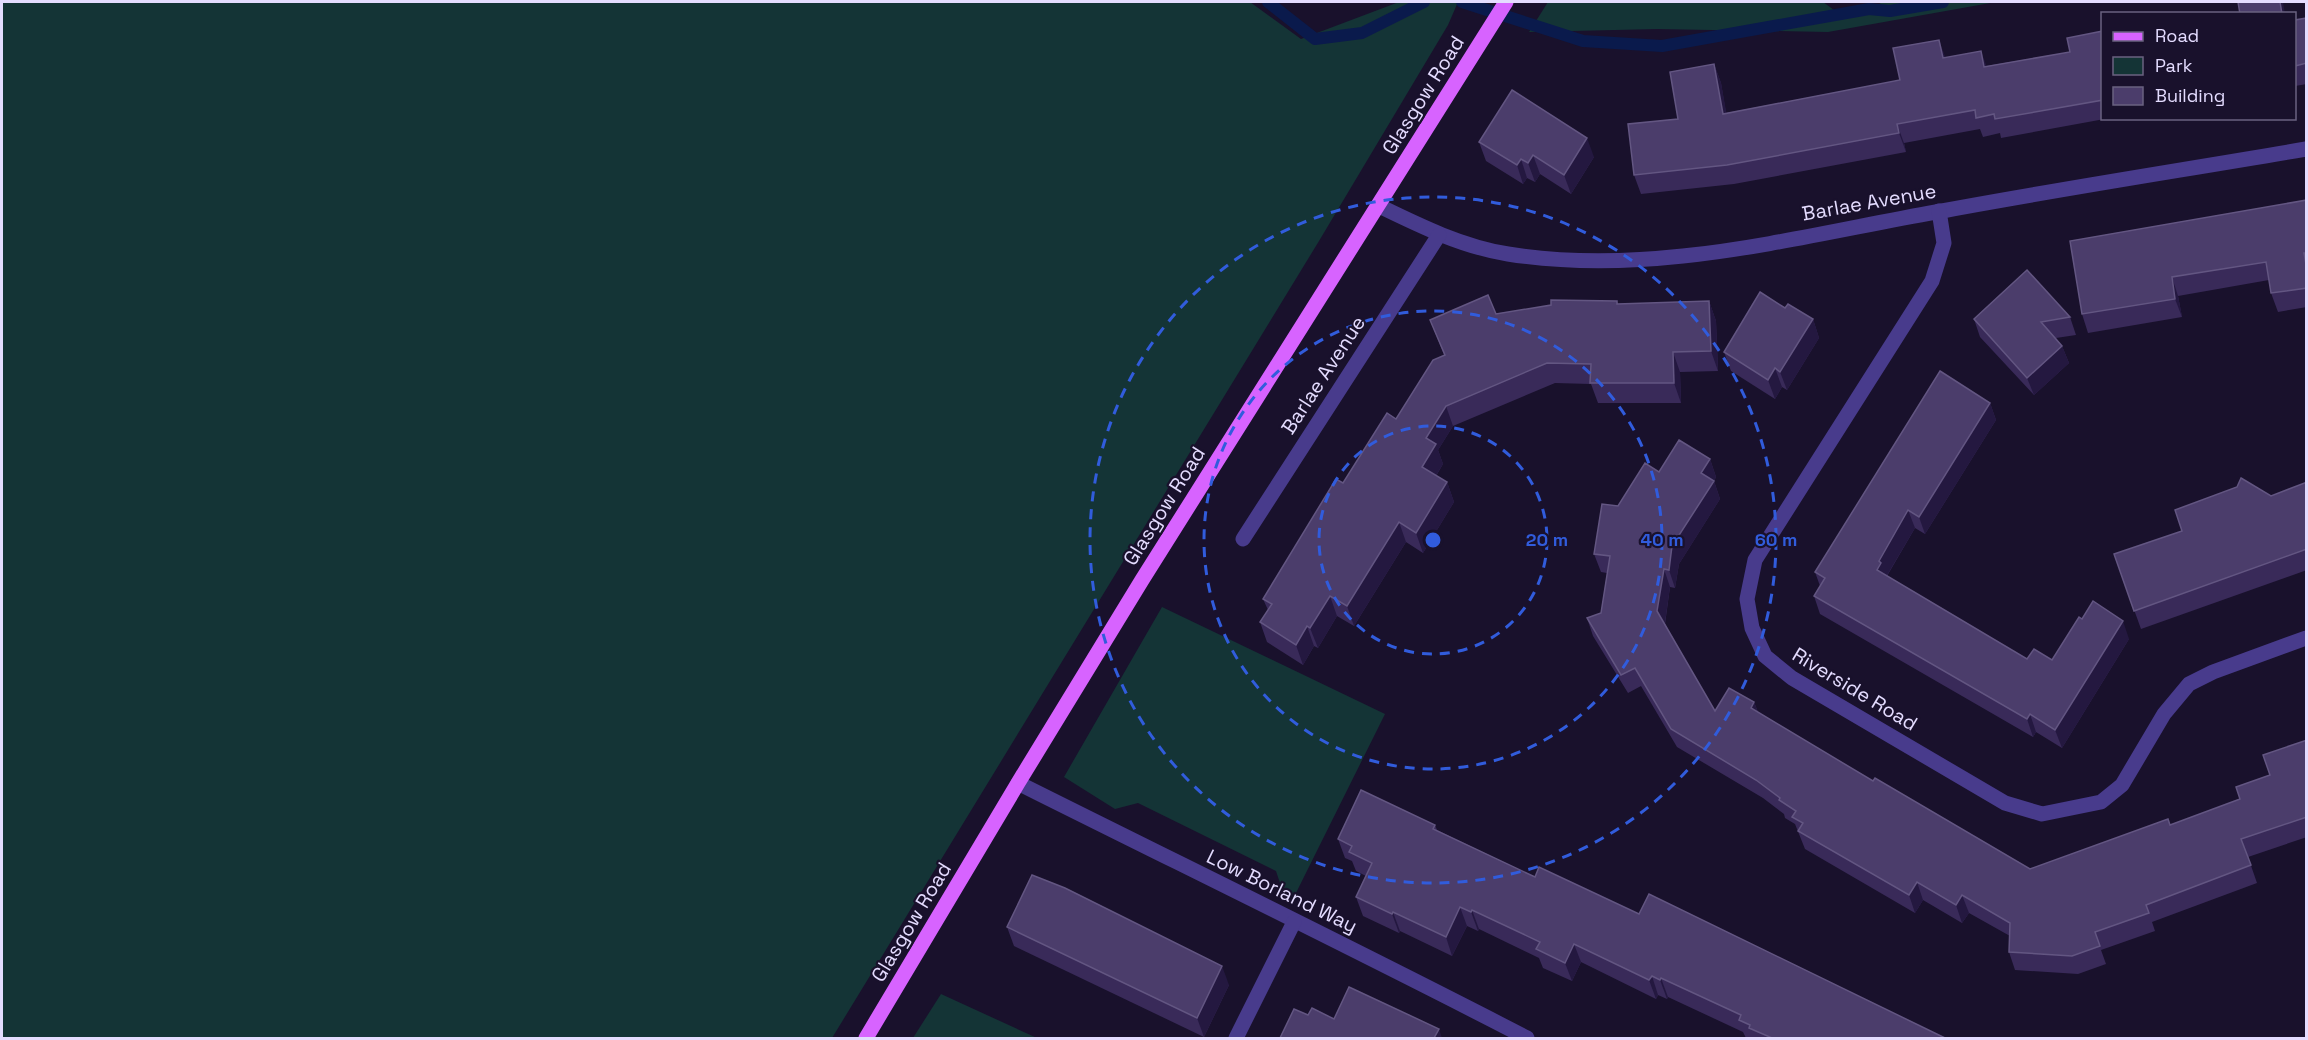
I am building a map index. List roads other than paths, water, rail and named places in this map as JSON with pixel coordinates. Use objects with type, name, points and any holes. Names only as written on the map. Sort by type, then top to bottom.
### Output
[{"type":"main road","name":"Glasgow Road","points":[[866,1038],[1142,580],[1506,2]]},
{"type":"street","name":"Barlae Avenue","points":[[1379,206],[1439,235],[1506,254],[1592,262],[1684,257],[2307,149]]},
{"type":"street","name":"Riverside Road","points":[[1939,211],[1944,243],[1932,280],[1755,560],[1747,599],[1752,628],[1765,656],[1792,678],[2005,802],[2042,814],[2101,802],[2122,785],[2164,714],[2189,684],[2213,672],[2307,638]]},
{"type":"street","name":"Barlae Avenue","points":[[1243,539],[1439,235]]},
{"type":"street","name":"Low Borland Way","points":[[1018,783],[1527,1038]]},
{"type":"street","points":[[1236,1038],[1294,922]]},
{"type":"waterway","points":[[1268,2],[1315,39],[1362,33],[1424,2]]},
{"type":"waterway","points":[[1462,2],[1583,41],[1662,46],[1869,9],[1890,11],[1943,2]]}]
